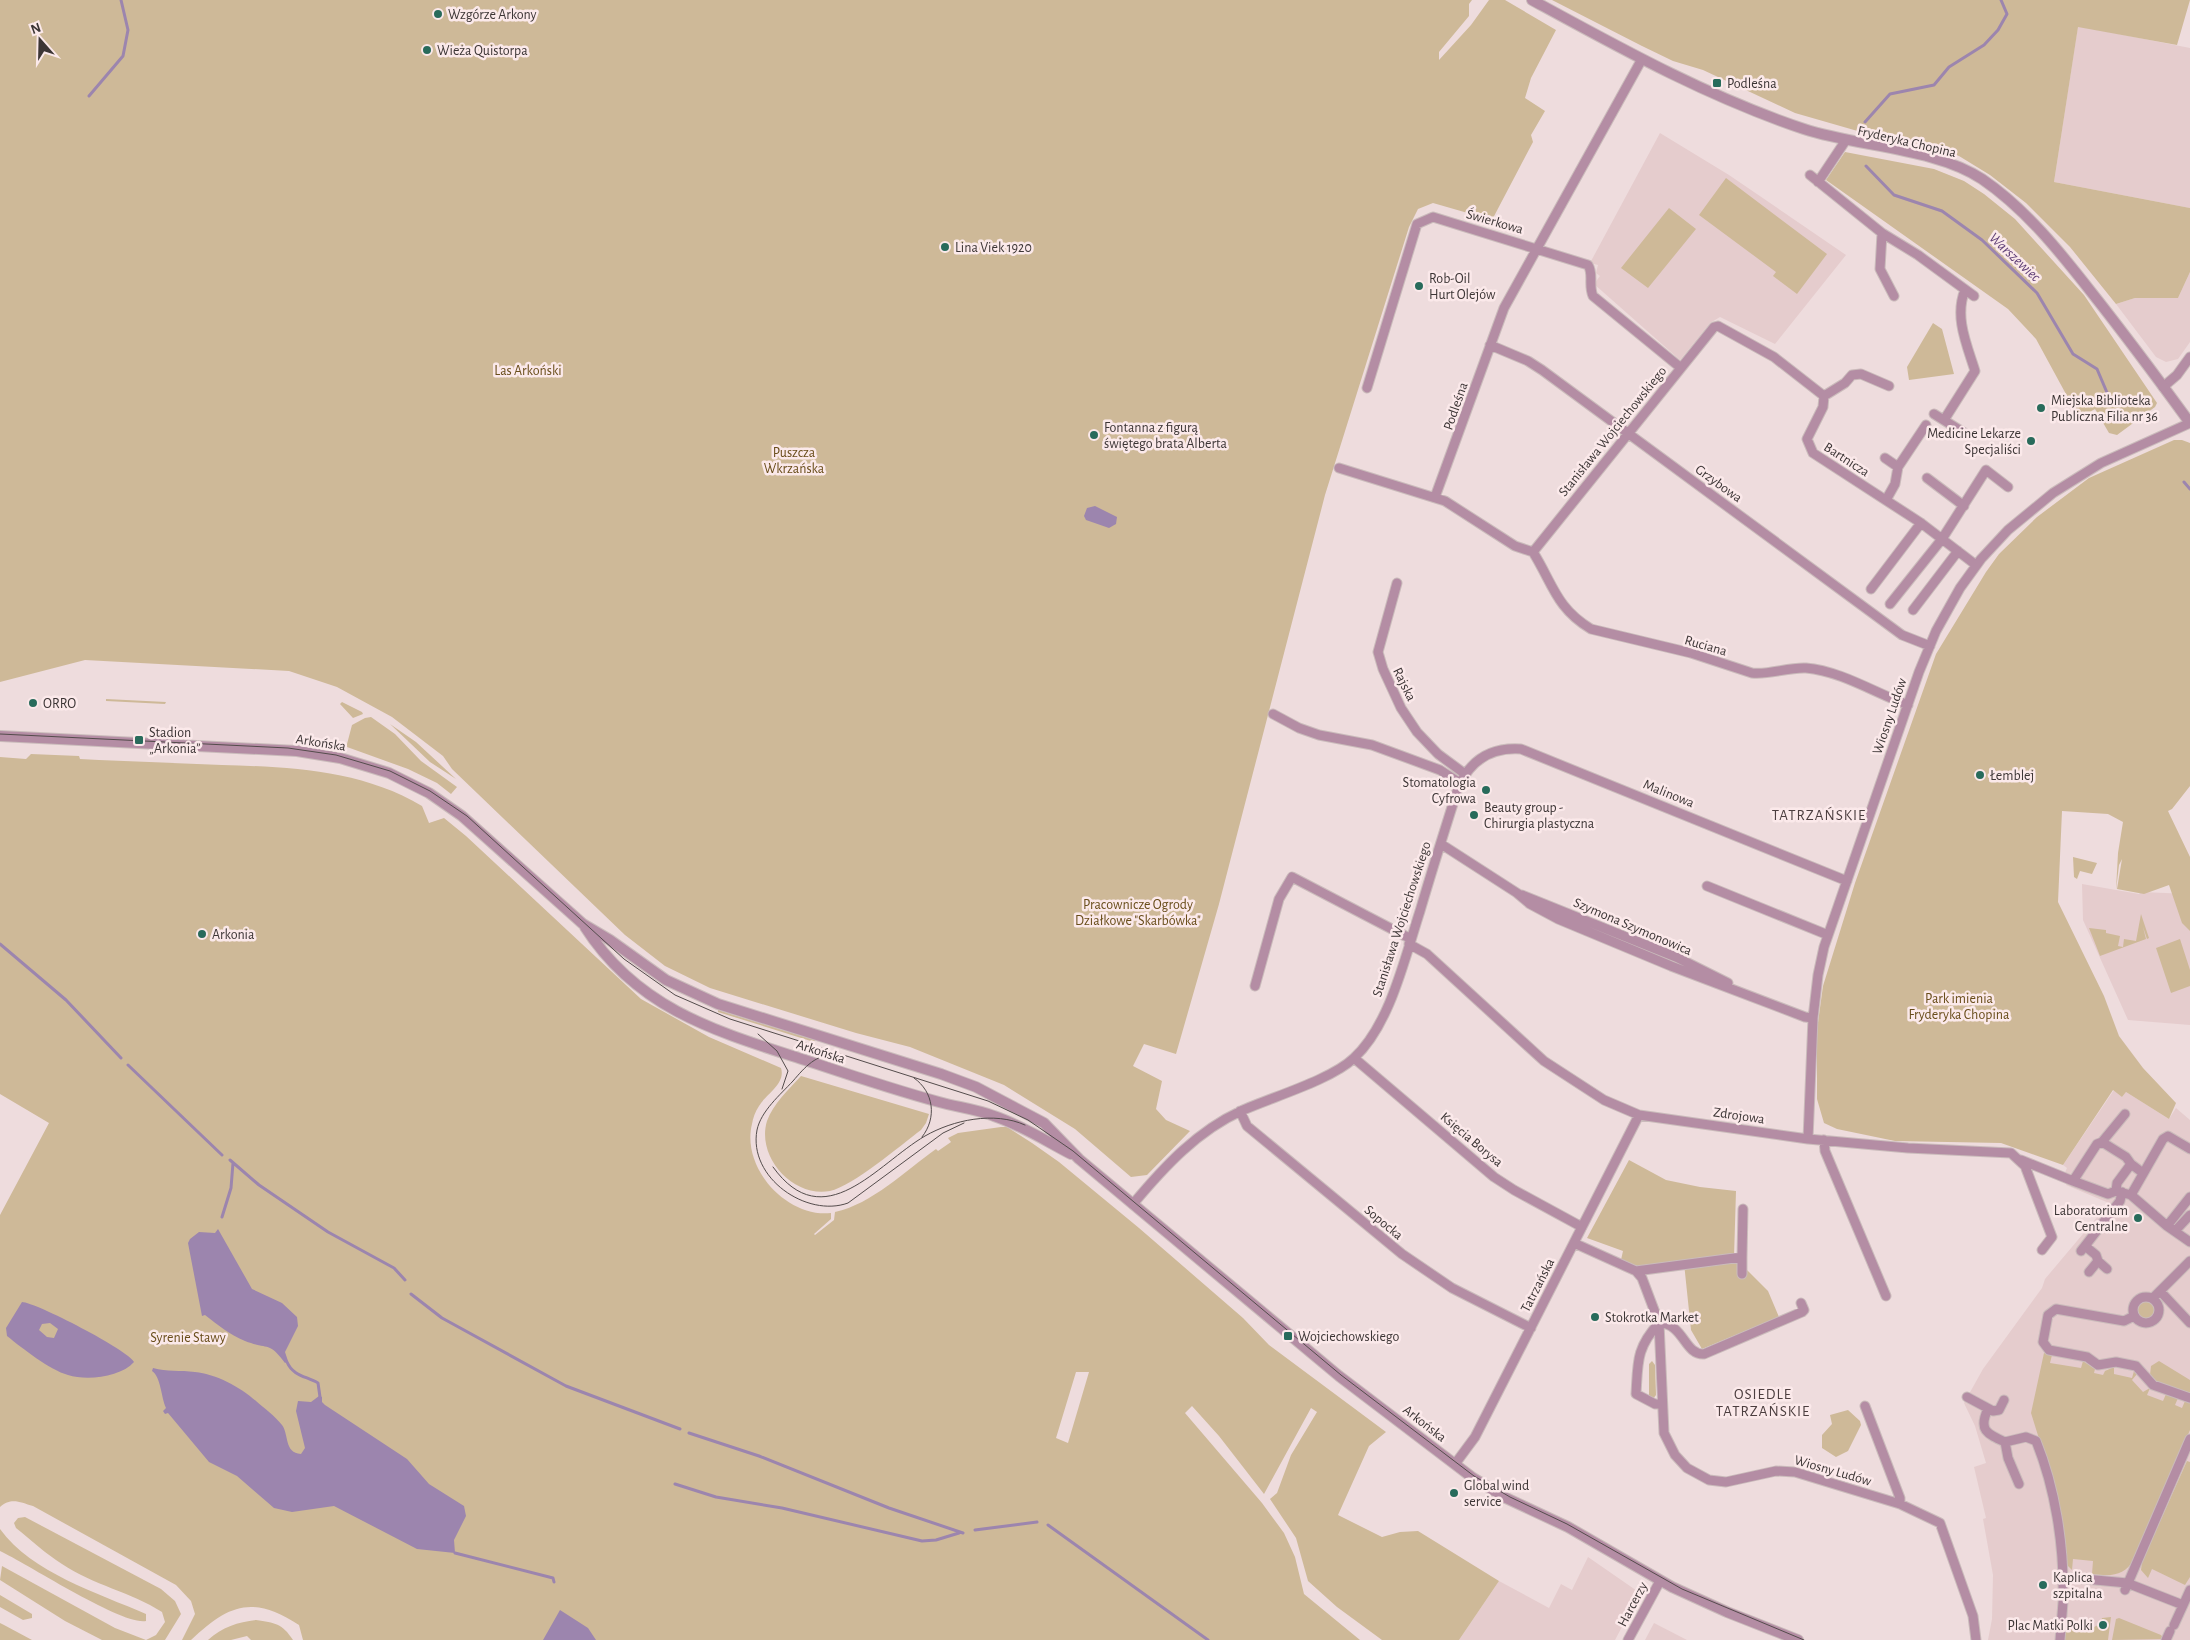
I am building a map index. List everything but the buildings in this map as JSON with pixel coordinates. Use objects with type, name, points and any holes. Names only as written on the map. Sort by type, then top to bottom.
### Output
[{"type":"street","name":"Fryderyka Chopina","points":[[1532,0],[1642,60],[1732,101],[1805,129],[1846,140],[1923,156],[1955,165],[1970,172],[1998,191],[2054,245],[2190,423]]},
{"type":"street","name":"Podleśna","points":[[1435,497],[1504,308],[1642,60]]},
{"type":"street","points":[[1818,182],[1846,140]]},
{"type":"street","points":[[1810,175],[1882,233],[1918,255],[1974,296]]},
{"type":"street","name":"Świerkowa","points":[[1367,388],[1417,224],[1433,217],[1537,247],[1588,265],[1592,270],[1590,288],[1593,296],[1681,368]]},
{"type":"street","points":[[1882,233],[1880,269],[1894,296]]},
{"type":"street","points":[[1944,420],[1975,371],[1961,320],[1961,303],[1965,290]]},
{"type":"street","name":"Stanisława Wojciechowskiego","points":[[1533,552],[1714,327],[1723,327],[1774,357],[1824,396]]},
{"type":"street","name":"Grzybowa","points":[[1490,345],[1528,361],[1542,370],[1902,635],[1930,646]]},
{"type":"street","points":[[2164,387],[2190,357]]},
{"type":"street","points":[[1824,396],[1845,383],[1852,375],[1861,374],[1889,386]]},
{"type":"street","name":"Bartnicza","points":[[1824,396],[1823,407],[1807,439],[1810,449],[1921,523],[1976,566]]},
{"type":"street","points":[[1934,414],[1966,434]]},
{"type":"street","name":"Wiosny Ludów","points":[[1808,1139],[1813,1018],[1818,975],[1828,935],[1908,705],[1930,646],[1950,606],[1976,566],[2008,530],[2069,482],[2115,456],[2190,423]]},
{"type":"street","points":[[1886,500],[1895,484],[1898,467],[1926,425]]},
{"type":"street","points":[[1885,458],[1898,467]]},
{"type":"street","points":[[1339,468],[1435,497],[1453,505],[1515,546],[1533,552]]},
{"type":"street","points":[[1890,604],[1942,539],[1986,470],[2008,487]]},
{"type":"street","points":[[1927,478],[1964,506]]},
{"type":"street","points":[[1871,589],[1921,523]]},
{"type":"street","points":[[1913,610],[1958,551]]},
{"type":"street","name":"Ruciana","points":[[1533,552],[1558,600],[1577,621],[1591,629],[1691,653],[1752,673],[1762,674],[1804,668],[1828,673],[1908,705]]},
{"type":"street","name":"Rajska","points":[[1397,583],[1378,652],[1383,669],[1401,708],[1417,732],[1438,754],[1465,774]]},
{"type":"street","points":[[1273,714],[1299,728],[1319,735],[1372,745],[1440,770],[1460,783]]},
{"type":"street","name":"Arkońska","points":[[0,736],[288,750],[332,756],[368,766],[415,785],[456,811],[484,833],[583,924],[610,940],[655,974],[698,996],[941,1074],[983,1090],[1044,1123],[1079,1158],[1339,1376],[1455,1464],[1495,1491],[1568,1527],[1660,1581],[1703,1602],[1798,1640]]},
{"type":"street","name":"Malinowa","points":[[1478,759],[1497,750],[1522,750],[1847,881]]},
{"type":"street","name":"Stanisława Wojciechowskiego","points":[[1133,1204],[1177,1155],[1199,1136],[1240,1111],[1330,1074],[1354,1058],[1368,1042],[1398,980],[1460,783],[1478,759]]},
{"type":"street","name":"Szymona Szymonowica","points":[[1440,844],[1516,893],[1676,957],[1719,978],[1736,991],[1813,1018]]},
{"type":"street","name":"Zdrojowa","points":[[1255,986],[1279,900],[1292,877],[1410,941],[1427,954],[1544,1061],[1604,1100],[1639,1115],[1808,1139],[1939,1150],[2005,1151],[2020,1160],[2108,1194],[2123,1192]]},
{"type":"street","points":[[1707,886],[1828,935]]},
{"type":"street","name":"Arkońska","points":[[583,924],[600,949],[633,981],[660,1001],[698,1023],[736,1039],[904,1092],[1000,1118],[1079,1158]]},
{"type":"street","name":"Księcia Borysa","points":[[1354,1058],[1494,1177],[1582,1227]]},
{"type":"street","name":"Sopocka","points":[[1240,1111],[1247,1126],[1402,1254],[1452,1288],[1530,1328]]},
{"type":"street","points":[[2073,1181],[2097,1144],[2102,1142],[2125,1114]]},
{"type":"street","name":"Tatrzańska","points":[[1455,1464],[1475,1437],[1639,1115]]},
{"type":"street","points":[[2108,1269],[2098,1261],[2096,1254],[2083,1249],[2120,1201],[2123,1192],[2143,1173],[2163,1138],[2168,1136],[2190,1149]]},
{"type":"street","points":[[1824,1140],[1825,1151],[1886,1296]]},
{"type":"street","points":[[2102,1142],[2126,1157],[2130,1164],[2143,1173]]},
{"type":"street","points":[[2020,1160],[2052,1237],[2042,1250]]},
{"type":"street","points":[[2130,1164],[2117,1183],[2123,1192],[2190,1242]]},
{"type":"street","points":[[2171,1229],[2190,1197]]},
{"type":"street","points":[[1742,1274],[1743,1210]]},
{"type":"street","points":[[2171,1229],[2190,1215]]},
{"type":"street","points":[[1574,1243],[1636,1272],[1742,1257]]},
{"type":"street","points":[[2089,1272],[2098,1261]]},
{"type":"street","points":[[2153,1298],[2190,1261]]},
{"type":"street","name":"Wiosny Ludów","points":[[1636,1272],[1642,1278],[1659,1323],[1661,1404],[1664,1433],[1669,1446],[1687,1468],[1709,1480],[1726,1482],[1776,1471],[1795,1472],[1900,1504],[1940,1523],[1973,1616],[1976,1640]]},
{"type":"street","points":[[2160,1291],[2190,1323]]},
{"type":"street","points":[[2144,1297],[2153,1298],[2159,1307],[2156,1318],[2145,1323],[2134,1316],[2133,1308],[2137,1300],[2144,1297]]},
{"type":"street","points":[[1661,1404],[1655,1404],[1636,1394],[1639,1353],[1643,1343],[1659,1323],[1668,1323],[1674,1326],[1694,1351],[1704,1354],[1802,1312],[1804,1310],[1802,1303]]},
{"type":"street","points":[[2134,1316],[2124,1320],[2056,1309],[2048,1315],[2043,1342],[2049,1350],[2087,1357],[2098,1365],[2109,1365],[2116,1362],[2136,1366],[2153,1384],[2190,1398]]},
{"type":"street","points":[[1967,1397],[1988,1409],[1999,1410],[2004,1400]]},
{"type":"street","points":[[1865,1406],[1900,1498],[1900,1504]]},
{"type":"street","points":[[1988,1409],[1983,1424],[1984,1428],[1992,1436],[2005,1442],[2026,1437],[2036,1441],[2052,1498],[2064,1577],[2060,1640]]},
{"type":"street","points":[[2126,1587],[2190,1439]]},
{"type":"street","points":[[2005,1442],[2008,1458],[2019,1484]]},
{"type":"street","points":[[2064,1577],[2126,1587],[2183,1605]]},
{"type":"street","name":"Harcerzy","points":[[1628,1640],[1660,1581]]},
{"type":"street","points":[[2170,1632],[2190,1590]]},
{"type":"shaded area","points":[[2078,26],[2190,48],[2190,208],[2054,182]]},
{"type":"shaded area","points":[[1660,133],[1729,175],[1846,255],[1775,344],[1720,317],[1710,323],[1680,360],[1594,284],[1600,276],[1596,273],[1598,265],[1590,263]]},
{"type":"shaded area","points":[[2190,272],[2190,342],[2178,359],[2166,362],[2156,357],[2116,304],[2135,298],[2178,298]]},
{"type":"shaded area","points":[[1095,506],[1117,517],[1116,524],[1109,528],[1086,520],[1084,516],[1087,508]]},
{"type":"shaded area","points":[[2082,884],[2139,894],[2141,892],[2190,894],[2190,1025],[2128,1020],[2083,920]]},
{"type":"shaded area","points":[[2114,1090],[2122,1097],[2126,1092],[2169,1119],[2176,1108],[2190,1120],[2190,1640],[1988,1640],[1992,1619],[1993,1575],[1983,1519],[1986,1518],[1974,1467],[1986,1463],[1975,1426],[1964,1403],[1983,1369],[2042,1288],[2045,1279],[2109,1203],[2066,1185],[2069,1180],[2063,1177],[2067,1168],[2063,1165]]},
{"type":"shaded area","points":[[218,1229],[252,1289],[282,1303],[297,1317],[298,1326],[285,1352],[288,1361],[285,1363],[280,1356],[268,1347],[240,1339],[224,1330],[205,1315],[202,1316],[188,1243],[199,1232],[215,1233]]},
{"type":"shaded area","points":[[22,1302],[30,1304],[100,1338],[129,1356],[134,1362],[121,1371],[103,1376],[84,1378],[68,1375],[45,1364],[20,1346],[7,1336],[6,1328]],"holes":[[[50,1323],[58,1329],[54,1338],[47,1337],[39,1330],[42,1324]]]},
{"type":"shaded area","name":"Syrenie Stawy","points":[[153,1368],[203,1373],[235,1386],[276,1418],[284,1429],[289,1447],[296,1453],[301,1454],[305,1448],[296,1411],[298,1401],[311,1402],[319,1396],[322,1397],[322,1402],[325,1405],[407,1459],[429,1484],[464,1506],[466,1516],[454,1540],[455,1553],[417,1549],[334,1506],[292,1512],[274,1508],[237,1476],[209,1462],[168,1413],[165,1414],[163,1411],[166,1408],[159,1382],[152,1371]]},
{"type":"shaded area","points":[[1588,1557],[1640,1593],[1615,1640],[1459,1640],[1499,1581],[1549,1608],[1561,1584],[1572,1590]]},
{"type":"shaded area","points":[[560,1610],[588,1628],[596,1640],[543,1640]]},
{"type":"shaded area","points":[[1654,1623],[1687,1640],[1645,1640]]},
{"type":"green space","name":"Puszcza Wkrzańska","points":[[0,0],[1472,0],[1469,4],[1469,16],[1439,52],[1439,60],[1471,25],[1489,0],[1505,0],[1556,30],[1531,78],[1525,98],[1545,111],[1531,135],[1533,142],[1492,220],[1433,203],[1418,209],[1409,227],[1325,495],[1219,904],[1176,1054],[1144,1044],[1133,1066],[1162,1081],[1156,1109],[1166,1120],[1190,1131],[1147,1175],[1131,1177],[1075,1129],[1004,1085],[910,1047],[856,1033],[710,988],[665,966],[625,935],[452,769],[443,756],[392,717],[337,687],[289,671],[85,660],[0,682]]},
{"type":"green space","points":[[1552,0],[2190,0],[2177,45],[2078,27],[2054,182],[2190,208],[2190,272],[2178,298],[2135,298],[2116,304],[2070,247],[2026,203],[1990,175],[1959,156],[1926,145],[1868,134],[1795,113],[1703,70],[1673,61]]},
{"type":"green space","points":[[1845,152],[1934,169],[1964,181],[1984,194],[2015,219],[2084,295],[2157,403],[2155,407],[2117,435],[2109,433],[2095,409],[2079,418],[2036,339],[2008,309],[1826,180]]},
{"type":"green space","points":[[1726,178],[1827,254],[1797,294],[1773,276],[1776,272],[1699,215]]},
{"type":"green space","points":[[1669,208],[1696,229],[1648,288],[1621,268]]},
{"type":"green space","points":[[1933,323],[1942,329],[1954,374],[1909,380],[1907,367]]},
{"type":"green space","name":"Park imienia Fryderyka Chopina","points":[[2174,440],[2190,443],[2190,786],[2172,809],[2168,811],[2190,857],[2190,931],[2182,923],[2169,885],[2144,894],[2117,889],[2122,859],[2119,865],[2116,890],[2118,853],[2123,822],[2108,814],[2062,811],[2058,902],[2104,996],[2119,1036],[2143,1068],[2176,1103],[2169,1119],[2126,1092],[2122,1097],[2113,1090],[2063,1165],[2001,1143],[1895,1141],[1837,1129],[1824,1123],[1817,1099],[1817,1030],[1823,986],[1855,883],[1936,654],[1999,554],[2037,517],[2089,478]]},
{"type":"green space","points":[[106,699],[166,702],[165,704],[106,701]]},
{"type":"green space","points":[[342,702],[363,714],[353,718],[340,704]]},
{"type":"green space","points":[[371,717],[395,734],[421,761],[457,787],[451,794],[437,783],[408,769],[347,747],[345,745],[347,744],[352,725]]},
{"type":"green space","points":[[390,724],[416,742],[456,779],[430,762]]},
{"type":"green space","points":[[31,754],[79,756],[80,759],[300,769],[350,778],[399,794],[422,806],[429,823],[444,818],[466,836],[641,999],[709,1037],[781,1068],[781,1079],[756,1110],[750,1141],[761,1173],[771,1187],[784,1199],[799,1207],[815,1212],[831,1213],[831,1219],[815,1235],[834,1220],[835,1212],[862,1202],[888,1186],[936,1149],[938,1151],[951,1142],[948,1138],[958,1133],[1007,1127],[1059,1162],[1139,1228],[1243,1318],[1269,1345],[1386,1432],[1369,1446],[1338,1515],[1382,1537],[1400,1532],[1418,1531],[1499,1581],[1459,1640],[1382,1640],[1337,1607],[1308,1581],[1296,1538],[1270,1499],[1277,1493],[1291,1455],[1317,1412],[1311,1408],[1264,1494],[1219,1436],[1192,1406],[1185,1413],[1262,1503],[1284,1533],[1295,1557],[1304,1594],[1360,1640],[303,1640],[299,1625],[283,1616],[255,1607],[242,1608],[230,1612],[217,1618],[191,1640],[182,1640],[195,1614],[191,1601],[176,1585],[33,1506],[12,1501],[0,1507],[0,1215],[49,1123],[0,1094],[0,757],[26,759]],"holes":[[[1076,1372],[1089,1372],[1068,1443],[1056,1438]]]},
{"type":"green space","points":[[2073,857],[2097,863],[2092,874],[2080,871],[2077,879],[2074,877]]},
{"type":"green space","points":[[2141,914],[2149,938],[2147,939],[2143,927],[2146,939],[2100,956],[2089,928],[2106,930],[2106,933],[2120,936],[2118,946],[2123,947],[2124,939],[2136,941]]},
{"type":"green space","points":[[2180,939],[2190,970],[2190,986],[2171,993],[2156,948]]},
{"type":"green space","points":[[718,1010],[815,1040],[814,1042],[718,1012]]},
{"type":"green space","points":[[801,1076],[929,1114],[926,1123],[921,1130],[877,1164],[840,1188],[830,1191],[816,1191],[803,1188],[780,1172],[772,1161],[765,1135],[767,1121],[773,1109]]},
{"type":"green space","points":[[1629,1160],[1666,1180],[1700,1187],[1736,1191],[1734,1257],[1768,1291],[1779,1317],[1702,1349],[1691,1330],[1684,1263],[1636,1269],[1621,1260],[1623,1251],[1587,1238]]},
{"type":"green space","points":[[2147,1300],[2154,1303],[2157,1310],[2154,1317],[2147,1320],[2140,1317],[2137,1310],[2140,1303]]},
{"type":"green space","points":[[2044,1353],[2052,1355],[2050,1363],[2081,1368],[2083,1361],[2095,1369],[2094,1373],[2103,1375],[2105,1371],[2114,1367],[2114,1374],[2132,1378],[2134,1371],[2137,1374],[2132,1380],[2143,1392],[2150,1388],[2147,1395],[2163,1401],[2166,1394],[2178,1398],[2175,1405],[2182,1408],[2185,1401],[2190,1403],[2190,1430],[2134,1559],[2126,1569],[2116,1574],[2092,1574],[2093,1561],[2073,1559],[2072,1570],[2067,1565],[2051,1477],[2031,1413]]},
{"type":"green space","points":[[1652,1361],[1655,1365],[1656,1395],[1653,1399],[1649,1397],[1649,1364]]},
{"type":"green space","points":[[2159,1361],[2190,1380],[2190,1393],[2155,1381],[2150,1375],[2151,1366]]},
{"type":"green space","points":[[1848,1410],[1860,1421],[1861,1425],[1848,1451],[1836,1457],[1822,1448],[1822,1435],[1832,1424],[1830,1415]]},
{"type":"green space","points":[[2187,1461],[2190,1462],[2190,1577],[2185,1585],[2152,1569],[2148,1578],[2141,1570],[2142,1562]]},
{"type":"green space","points":[[25,1517],[161,1589],[175,1601],[181,1614],[165,1640],[146,1640],[156,1635],[165,1622],[162,1612],[138,1599],[86,1578],[56,1560],[16,1528],[14,1523],[18,1518]]},
{"type":"green space","points":[[0,1529],[13,1544],[48,1570],[146,1614],[146,1621],[134,1620],[117,1614],[0,1551]]},
{"type":"green space","points":[[2,1566],[115,1628],[146,1640],[102,1640],[65,1621],[0,1580]]},
{"type":"green space","points":[[0,1595],[32,1614],[32,1618],[23,1620],[0,1607]]},
{"type":"green space","points":[[2111,1617],[2108,1640],[2064,1640],[2066,1625],[2094,1627],[2100,1624],[2102,1618]]},
{"type":"green space","points":[[2119,1618],[2161,1635],[2164,1639],[2112,1640],[2116,1619]]},
{"type":"green space","points":[[256,1620],[278,1625],[293,1640],[251,1640],[247,1636],[231,1640],[208,1640],[230,1626]]},
{"type":"green space","points":[[0,1623],[4,1625],[32,1640],[0,1640]]},
{"type":"waterway","points":[[89,96],[123,56],[128,30],[121,0]]},
{"type":"waterway","name":"Warszewiec","points":[[1865,122],[1890,94],[1934,85],[1949,67],[1984,45],[1998,30],[2007,14],[2001,0]]},
{"type":"waterway","name":"Warszewiec","points":[[1866,166],[1894,195],[1942,211],[1982,240],[2037,293],[2073,354],[2097,369],[2111,402]]},
{"type":"waterway","name":"Warszewiec","points":[[2184,482],[2190,489]]},
{"type":"waterway","points":[[0,944],[66,1000],[121,1058]]},
{"type":"waterway","points":[[128,1065],[222,1155]]},
{"type":"waterway","points":[[230,1160],[259,1185],[328,1232],[394,1268],[405,1280]]},
{"type":"waterway","points":[[222,1217],[231,1188],[233,1163]]},
{"type":"waterway","points":[[411,1294],[442,1318],[566,1386],[680,1429]]},
{"type":"waterway","points":[[287,1362],[296,1373],[318,1383],[320,1397]]},
{"type":"waterway","points":[[689,1433],[759,1456],[889,1508],[963,1533]]},
{"type":"waterway","points":[[675,1484],[716,1497],[782,1508],[922,1541],[936,1540],[959,1533]]},
{"type":"waterway","points":[[975,1530],[1037,1522]]},
{"type":"waterway","points":[[1048,1525],[1208,1640]]},
{"type":"waterway","points":[[455,1553],[553,1578],[554,1582]]},
{"type":"tram line","points":[[0,734],[288,748],[336,755],[390,771],[430,791],[467,816],[624,959],[675,995],[730,1019],[988,1101],[1028,1120],[1073,1151],[1341,1375],[1474,1476],[1510,1497],[1567,1524],[1682,1589],[1804,1640]]},
{"type":"tram line","points":[[758,1034],[777,1051],[788,1071],[782,1089]]},
{"type":"tram line","points":[[836,1054],[823,1056],[811,1062],[762,1116],[757,1130],[757,1148],[762,1164],[771,1178],[784,1190],[799,1199],[815,1205],[832,1206],[848,1203],[943,1133],[964,1123]]},
{"type":"tram line","points":[[914,1078],[926,1090],[931,1106],[930,1122],[922,1137]]},
{"type":"tram line","points":[[773,1167],[792,1187],[812,1196],[831,1196],[850,1189],[907,1148],[936,1130],[961,1122],[987,1118],[1013,1121],[1025,1125]]},
{"type":"place","name":"Wzgórze Arkony","points":[[438,14]]},
{"type":"place","name":"Wieża Quistorpa","points":[[427,50]]},
{"type":"place","name":"Podleśna","points":[[1717,83]]},
{"type":"place","name":"Lina Viek 1920","points":[[945,247]]},
{"type":"place","name":"Rob-Oil Hurt Olejów","points":[[1419,286]]},
{"type":"place","name":"Miejska Biblioteka Publiczna Filia nr 36","points":[[2041,408]]},
{"type":"place","name":"Fontanna z figurą świętego brata Alberta","points":[[1094,435]]},
{"type":"place","name":"Medicine Lekarze Specjaliści","points":[[2031,441]]},
{"type":"place","name":"ORRO","points":[[33,703]]},
{"type":"place","name":"Stadion „Arkonia”","points":[[139,740]]},
{"type":"place","name":"Łemblej","points":[[1980,775]]},
{"type":"place","name":"Stomatologia Cyfrowa","points":[[1486,790]]},
{"type":"place","name":"Beauty group - Chirurgia plastyczna","points":[[1474,815]]},
{"type":"place","name":"Arkonia","points":[[202,934]]},
{"type":"place","name":"Laboratorium Centralne","points":[[2138,1218]]},
{"type":"place","name":"Stokrotka Market","points":[[1595,1317]]},
{"type":"place","name":"Wojciechowskiego","points":[[1288,1336]]},
{"type":"place","name":"Global wind service","points":[[1454,1493]]},
{"type":"place","name":"Kaplica szpitalna","points":[[2043,1585]]},
{"type":"place","name":"Plac Matki Polki","points":[[2103,1625]]},
{"type":"district","name":"TATRZAŃSKIE","points":[[1819,815]]},
{"type":"district","name":"OSIEDLE TATRZAŃSKIE","points":[[1763,1402]]},
{"type":"park label","name":"Las Arkoński","points":[[528,370]]},
{"type":"park label","name":"Pracownicze Ogrody Działkowe \"Skarbówka\"","points":[[1138,912]]}]
